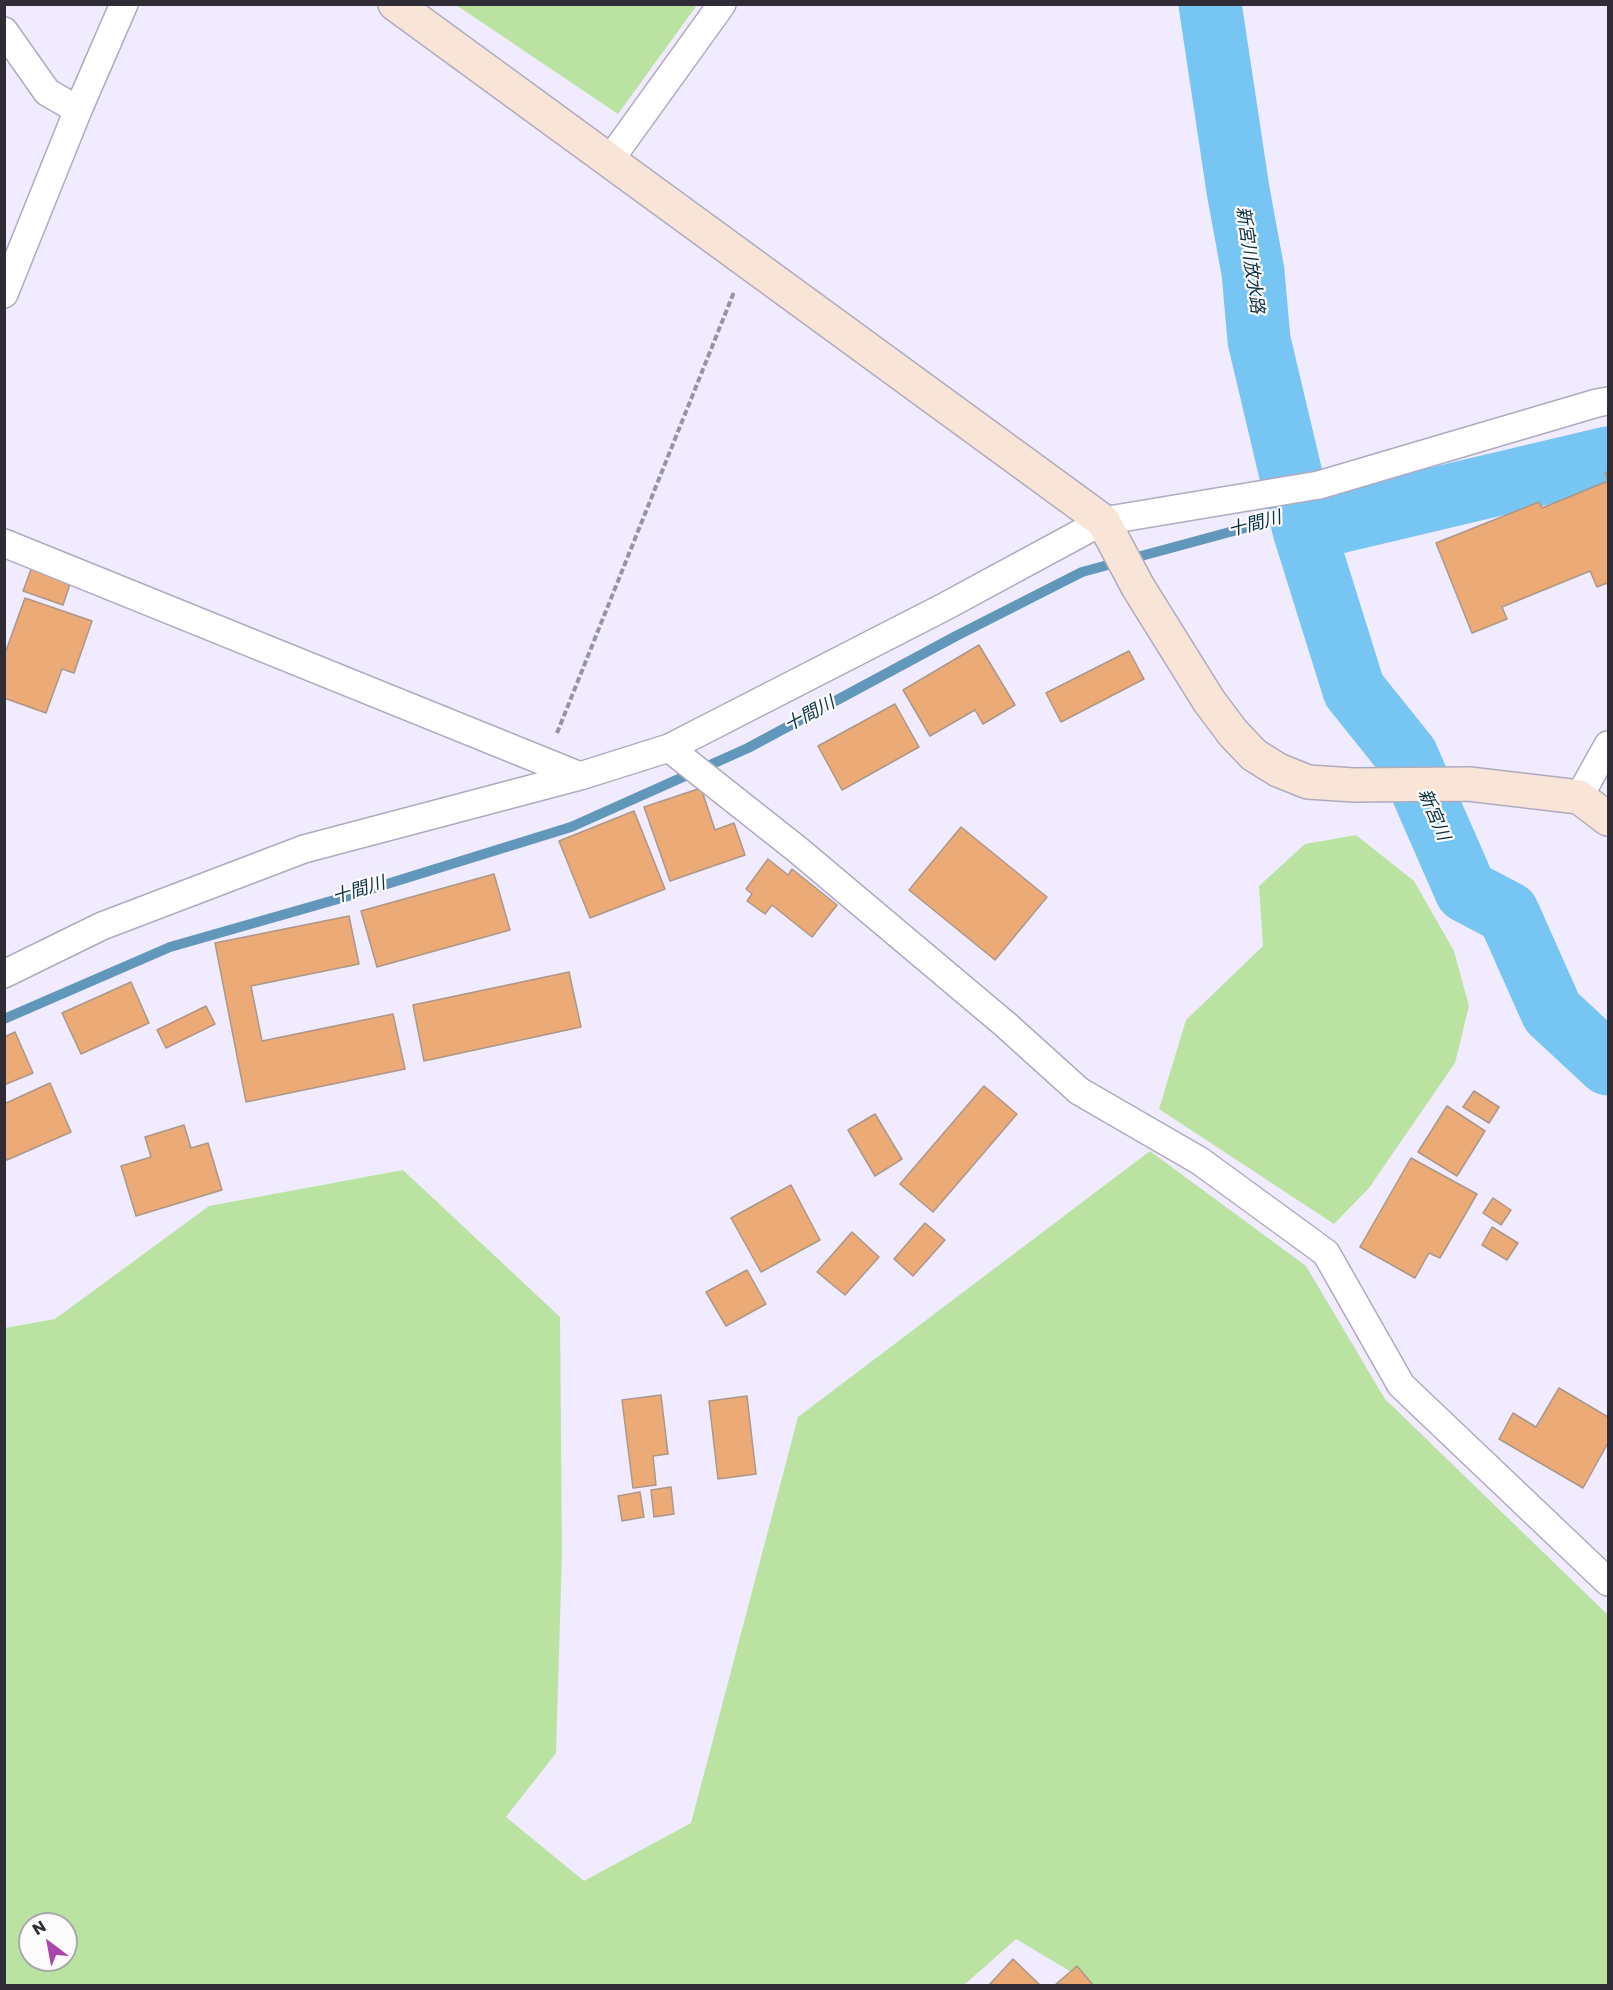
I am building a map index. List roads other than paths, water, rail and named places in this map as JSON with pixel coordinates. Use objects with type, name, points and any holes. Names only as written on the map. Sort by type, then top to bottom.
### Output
[{"type":"street","points":[[4,294],[78,110],[124,4]]},
{"type":"street","points":[[395,4],[1103,521],[1138,587],[1209,701],[1233,733],[1254,755],[1278,770],[1308,782],[1354,785],[1469,784],[1579,796],[1608,819]]},
{"type":"street","points":[[609,161],[722,4]]},
{"type":"street","points":[[4,31],[47,92],[78,110]]},
{"type":"street","points":[[4,974],[102,926],[304,849],[580,776],[669,748],[944,607],[1103,521],[1319,485],[1604,404]]},
{"type":"street","points":[[4,543],[580,776]]},
{"type":"street","points":[[1579,796],[1608,745]]},
{"type":"street","points":[[669,748],[807,858],[1006,1025],[1079,1091],[1200,1161],[1326,1253],[1401,1385],[1608,1582]]},
{"type":"waterway","name":"新宮川放水路","points":[[1210,4],[1238,190],[1253,272],[1259,340],[1304,530],[1608,458]]},
{"type":"waterway","name":"十間川","points":[[4,1019],[170,947],[345,897],[571,827],[748,748],[956,636],[1082,572],[1300,513]]},
{"type":"waterway","name":"新宮川","points":[[1304,530],[1354,690],[1407,756],[1466,891],[1508,913],[1552,1012],[1608,1064]]}]
